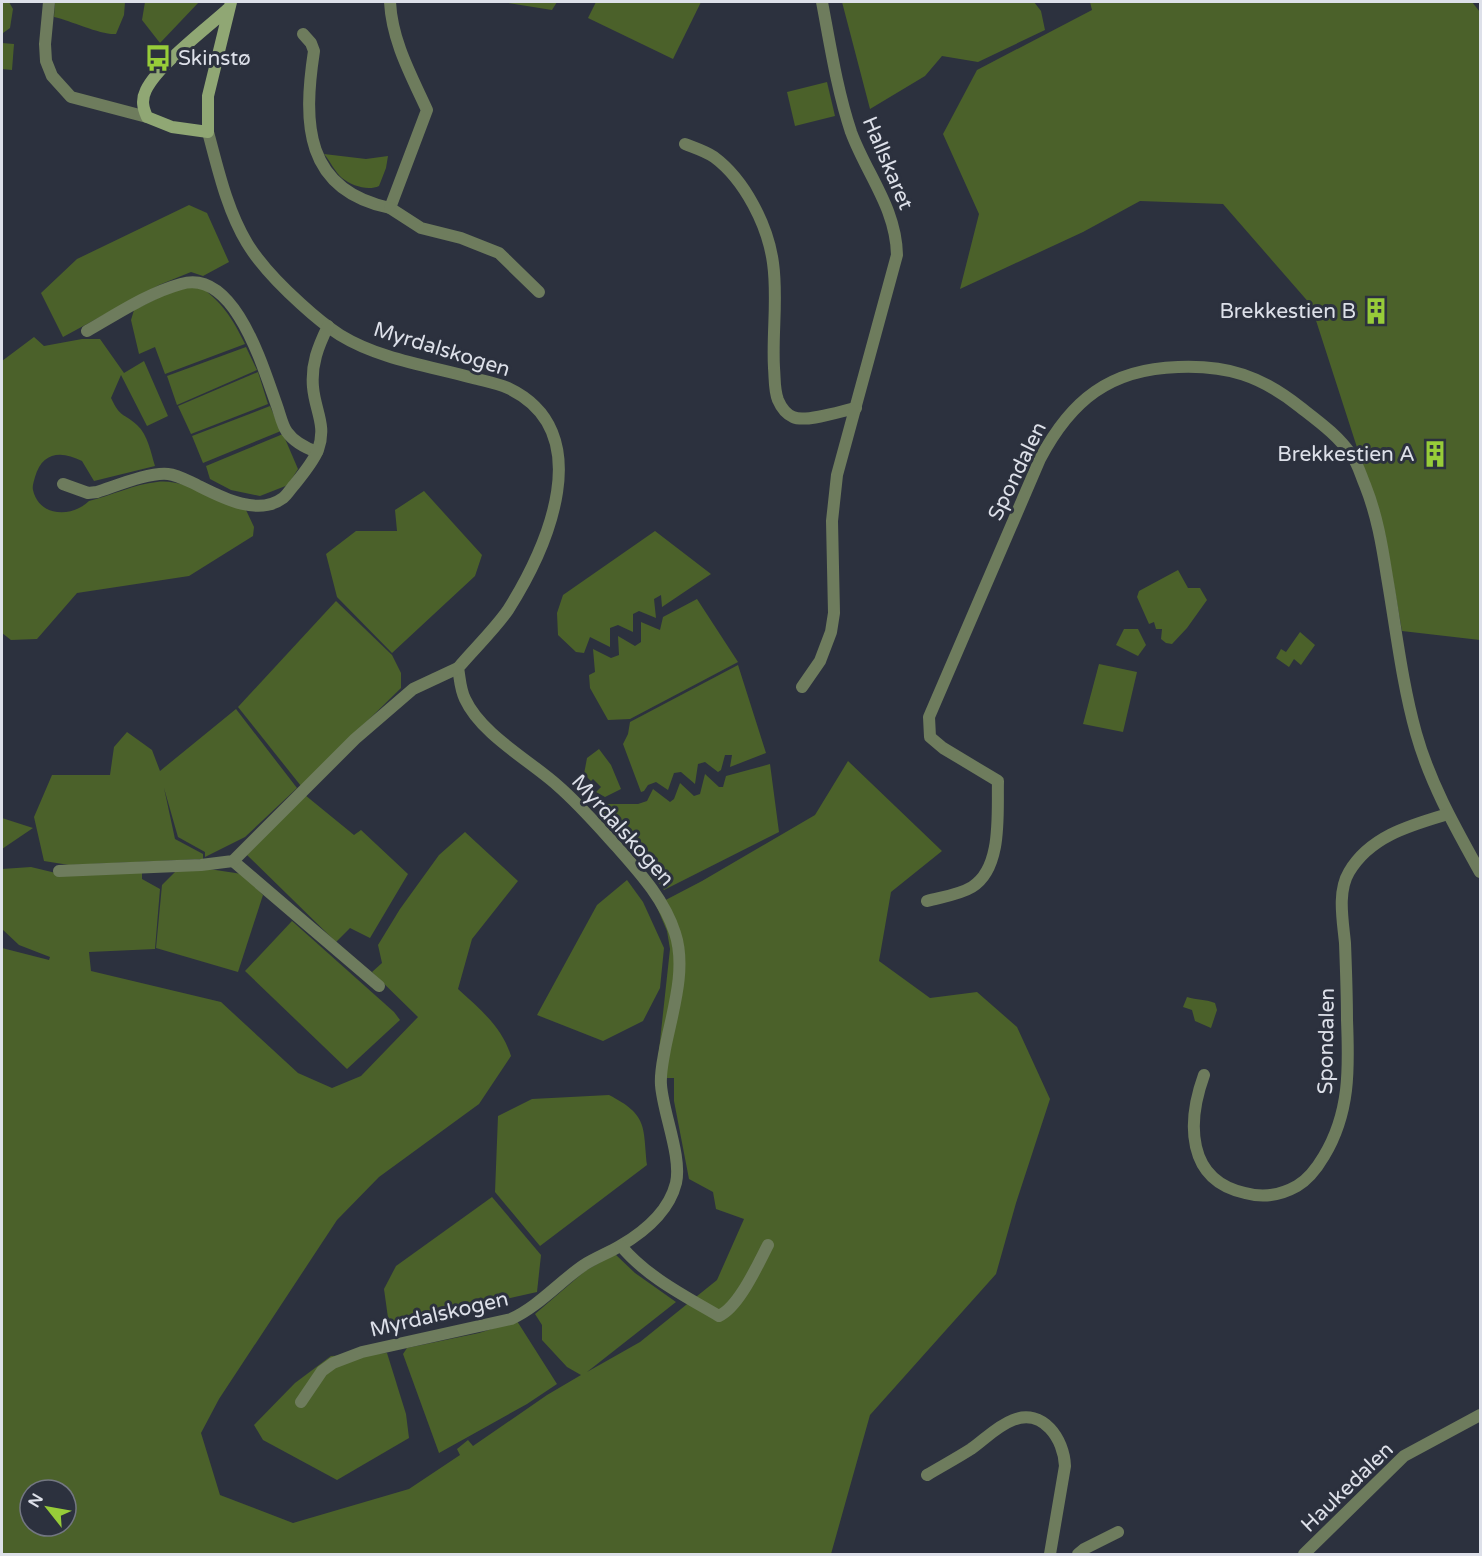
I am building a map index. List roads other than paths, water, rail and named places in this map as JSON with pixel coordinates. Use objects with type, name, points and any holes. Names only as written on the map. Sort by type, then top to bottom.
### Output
[{"type":"main road","name":"Myrdalskogen","points":[[147,117],[142,106],[145,92],[158,72],[230,5]]},
{"type":"main road","name":"Myrdalskogen","points":[[208,132],[208,96],[230,5]]},
{"type":"main road","points":[[147,117],[172,127],[208,132]]},
{"type":"street","points":[[49,2],[45,44],[46,61],[52,76],[71,97],[147,117]]},
{"type":"street","points":[[390,2],[391,20],[401,53],[427,110],[390,208]]},
{"type":"street","name":"Hallskaret","points":[[802,687],[820,661],[831,632],[834,613],[833,501],[837,475],[894,269],[897,242],[891,214],[860,155],[850,129],[822,2]]},
{"type":"street","points":[[303,34],[311,43],[314,51],[308,109],[315,147],[328,174],[346,192],[372,204],[390,208],[422,228],[461,238],[499,253],[539,292]]},
{"type":"street","name":"Myrdalskogen","points":[[208,132],[230,206],[246,242],[292,296],[340,335],[369,349],[506,387],[530,400],[545,418],[555,439],[560,466],[556,498],[547,531],[531,568],[507,611],[458,668],[413,688],[355,739],[233,861]]},
{"type":"street","points":[[685,144],[707,153],[723,165],[743,189],[761,225],[773,261],[775,384],[782,407],[788,414],[802,419],[856,408]]},
{"type":"street","points":[[87,332],[148,297],[182,283],[198,281],[212,287],[238,312],[262,366],[287,432],[302,446],[317,452]]},
{"type":"street","points":[[63,484],[88,493],[155,474],[169,474],[229,500],[250,505],[266,505],[283,498],[303,474],[317,452],[321,438],[322,421],[313,389],[313,368],[316,351],[328,326]]},
{"type":"street","name":"Spondalen","points":[[927,901],[973,886],[984,875],[993,857],[998,834],[998,781],[943,748],[930,737],[929,717],[1026,489],[1052,436],[1083,399],[1106,383],[1149,369],[1195,366],[1237,371],[1257,379],[1291,400],[1326,427],[1353,456],[1375,510],[1415,731],[1427,770],[1480,872]]},
{"type":"street","name":"Myrdalskogen","points":[[302,1402],[322,1371],[333,1363],[362,1352],[511,1319],[528,1311],[585,1265],[621,1246],[651,1224],[668,1202],[676,1182],[676,1163],[660,1084],[680,958],[676,934],[667,911],[650,884],[584,810],[476,715],[465,699],[458,668]]},
{"type":"street","name":"Spondalen","points":[[1204,1075],[1198,1091],[1195,1113],[1197,1154],[1203,1168],[1223,1185],[1254,1196],[1285,1192],[1305,1181],[1333,1142],[1347,1095],[1349,1070],[1347,978],[1342,895],[1347,874],[1368,849],[1384,838],[1403,827],[1448,814]]},
{"type":"street","points":[[59,871],[201,865],[233,861],[380,986]]},
{"type":"street","points":[[621,1246],[633,1261],[719,1316],[726,1313],[734,1304],[768,1245]]},
{"type":"street","name":"Haukedalen","points":[[1304,1554],[1404,1456],[1480,1415]]},
{"type":"street","points":[[927,1475],[971,1449],[1012,1420],[1034,1418],[1042,1421],[1053,1431],[1065,1454],[1050,1554]]},
{"type":"street","points":[[1078,1554],[1118,1532]]},
{"type":"place","name":"Skinstø","points":[[158,58]]},
{"type":"place","name":"Brekkestien B","points":[[1376,311]]},
{"type":"place","name":"Brekkestien A","points":[[1435,454]]}]
